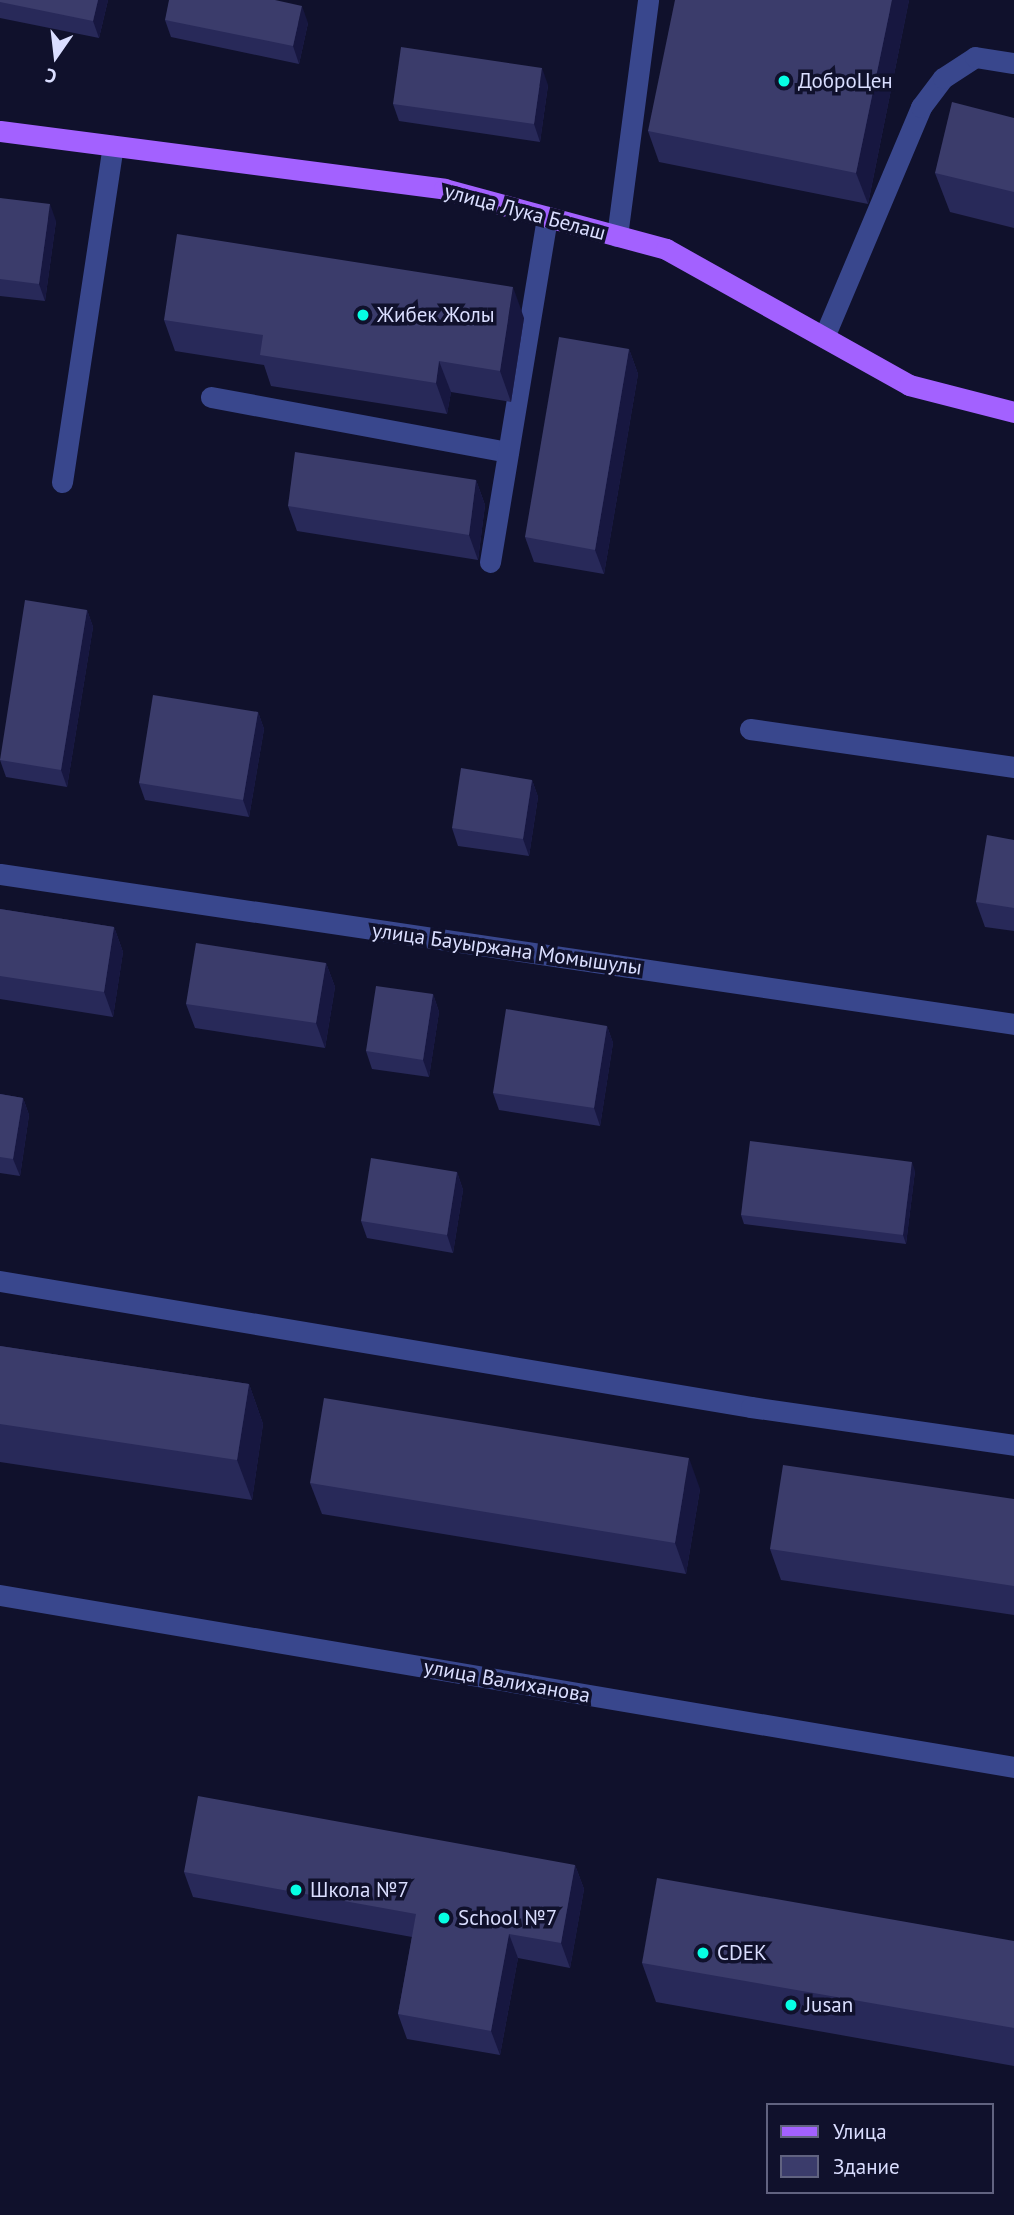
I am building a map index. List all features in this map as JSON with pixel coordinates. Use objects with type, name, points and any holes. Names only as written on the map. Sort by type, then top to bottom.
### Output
[{"type":"main road","name":"улица Лука Белаш","points":[[0,131],[444,189],[666,249],[909,385],[1014,412]]},
{"type":"street","points":[[617,236],[648,0]]},
{"type":"street","points":[[824,337],[921,107],[943,78],[975,57],[1014,63]]},
{"type":"street","points":[[62,481],[113,146]]},
{"type":"street","points":[[490,562],[547,217]]},
{"type":"street","points":[[211,397],[508,452]]},
{"type":"street","points":[[750,729],[1014,767]]},
{"type":"street","name":"улица Бауыржана Момышулы","points":[[0,874],[1014,1024]]},
{"type":"street","points":[[0,1281],[751,1407],[1014,1445]]},
{"type":"street","name":"улица Валиханова","points":[[0,1595],[1014,1767]]},
{"type":"building","points":[[0,0],[98,0],[93,21]]},
{"type":"building","points":[[169,0],[275,0],[302,6],[293,46],[165,20]]},
{"type":"building","name":"ДоброЦен","points":[[675,0],[892,0],[856,173],[648,131]]},
{"type":"building","points":[[401,47],[542,68],[534,124],[393,104]]},
{"type":"building","points":[[952,102],[1014,118],[1014,192],[935,173]]},
{"type":"building","points":[[0,198],[50,204],[39,284],[0,279]]},
{"type":"building","points":[[177,234],[513,287],[500,371],[439,361],[436,383],[260,355],[263,335],[164,320]]},
{"type":"building","points":[[559,337],[629,349],[595,550],[525,537]]},
{"type":"building","points":[[295,452],[476,480],[469,535],[288,506]]},
{"type":"building","points":[[25,600],[87,610],[61,770],[0,760]]},
{"type":"building","points":[[153,695],[258,712],[243,800],[139,783]]},
{"type":"building","points":[[461,768],[532,780],[523,839],[452,828]]},
{"type":"building","points":[[987,835],[1014,840],[1014,908],[976,902]]},
{"type":"building","points":[[0,909],[114,927],[104,992],[0,976]]},
{"type":"building","points":[[196,943],[326,963],[316,1023],[186,1004]]},
{"type":"building","points":[[376,986],[433,994],[423,1060],[366,1051]]},
{"type":"building","points":[[506,1009],[607,1026],[594,1108],[493,1093]]},
{"type":"building","points":[[0,1094],[23,1098],[13,1159],[0,1157]]},
{"type":"building","points":[[750,1141],[912,1162],[903,1235],[741,1215]]},
{"type":"building","points":[[371,1158],[457,1172],[447,1235],[361,1221]]},
{"type":"building","points":[[0,1346],[249,1384],[237,1460],[0,1424]]},
{"type":"building","points":[[324,1398],[689,1458],[675,1543],[310,1483]]},
{"type":"building","points":[[783,1465],[1014,1499],[1014,1586],[770,1549]]},
{"type":"building","name":"School №7","points":[[198,1796],[575,1865],[561,1943],[509,1934],[491,2031],[398,2014],[416,1914],[184,1872]]},
{"type":"building","points":[[657,1878],[1014,1941],[1014,2028],[642,1963]]},
{"type":"place","name":"ДоброЦен","points":[[784,81]]},
{"type":"place","name":"Жибек Жолы","points":[[363,315]]},
{"type":"place","name":"Школа №7","points":[[296,1890]]},
{"type":"place","name":"School №7","points":[[444,1918]]},
{"type":"place","name":"CDEK","points":[[703,1953]]},
{"type":"place","name":"Jusan","points":[[791,2005]]}]
